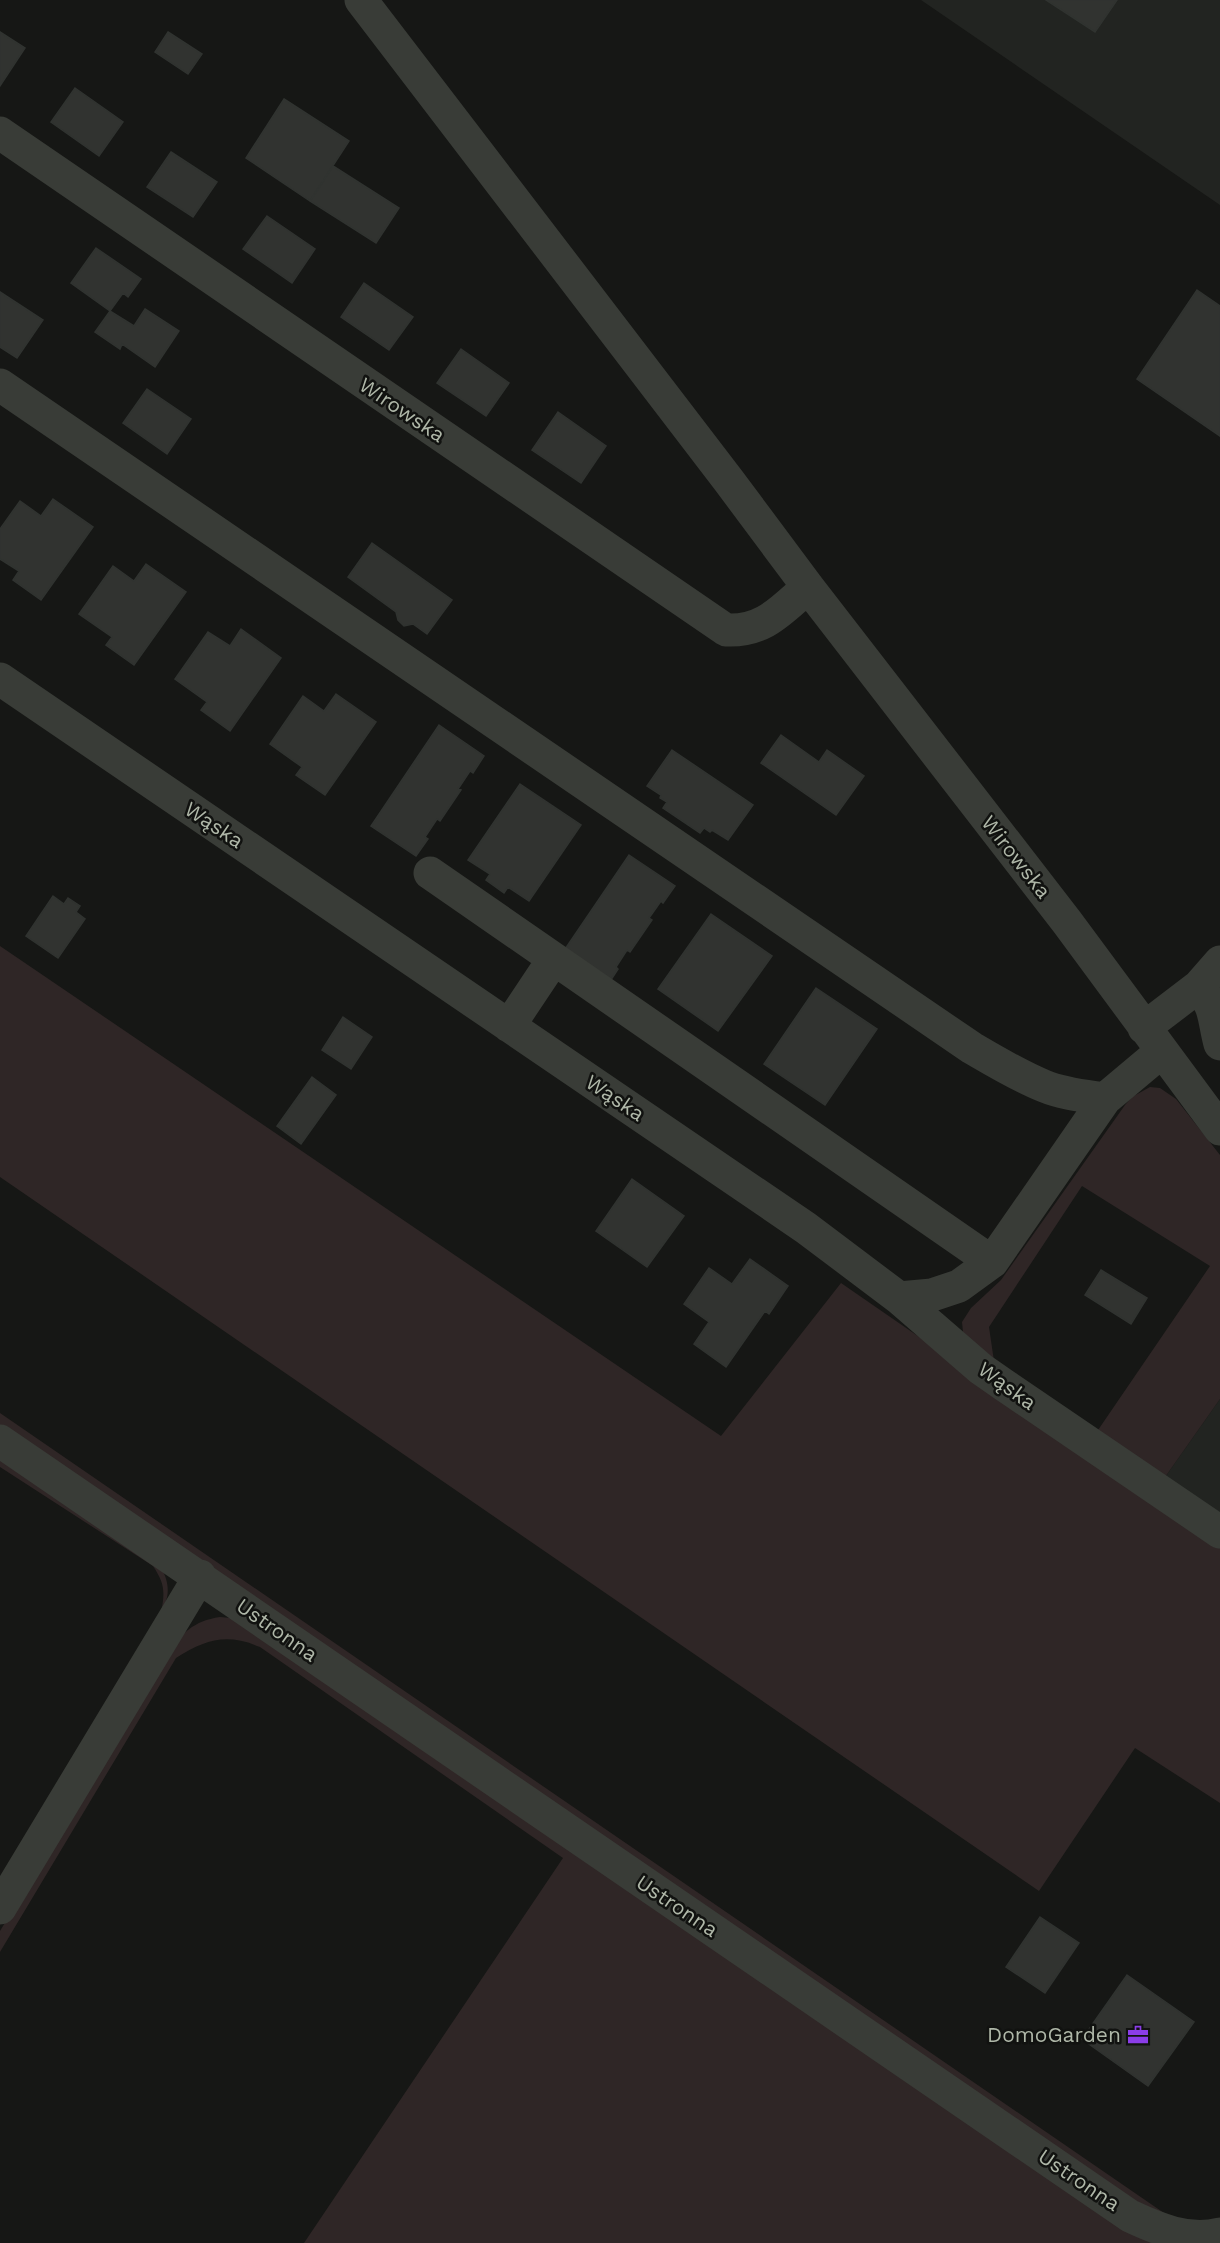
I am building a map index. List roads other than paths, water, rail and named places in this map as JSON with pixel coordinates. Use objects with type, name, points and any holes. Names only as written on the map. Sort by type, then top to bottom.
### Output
[{"type":"street","name":"Wirowska","points":[[361,0],[808,587],[1067,922],[1220,1129]]},
{"type":"street","name":"Wirowska","points":[[0,134],[726,630],[742,631],[760,626],[774,617],[808,587]]},
{"type":"street","points":[[0,385],[972,1048],[1005,1068],[1046,1087],[1074,1095],[1105,1099]]},
{"type":"street","name":"Wąska","points":[[0,679],[806,1228],[899,1298],[981,1369],[1220,1532]]},
{"type":"street","points":[[430,873],[992,1262]]},
{"type":"street","points":[[509,1026],[553,960]]},
{"type":"street","points":[[899,1298],[932,1295],[959,1286],[992,1262],[1105,1099],[1210,974]]},
{"type":"street","points":[[1210,974],[1210,1001],[1220,1044]]},
{"type":"street","name":"Ustronna","points":[[0,1441],[1120,2209],[1159,2230],[1188,2236],[1220,2234]]},
{"type":"street","points":[[0,1908],[200,1576]]},
{"type":"place","name":"DomoGarden","points":[[1138,2035]]}]
